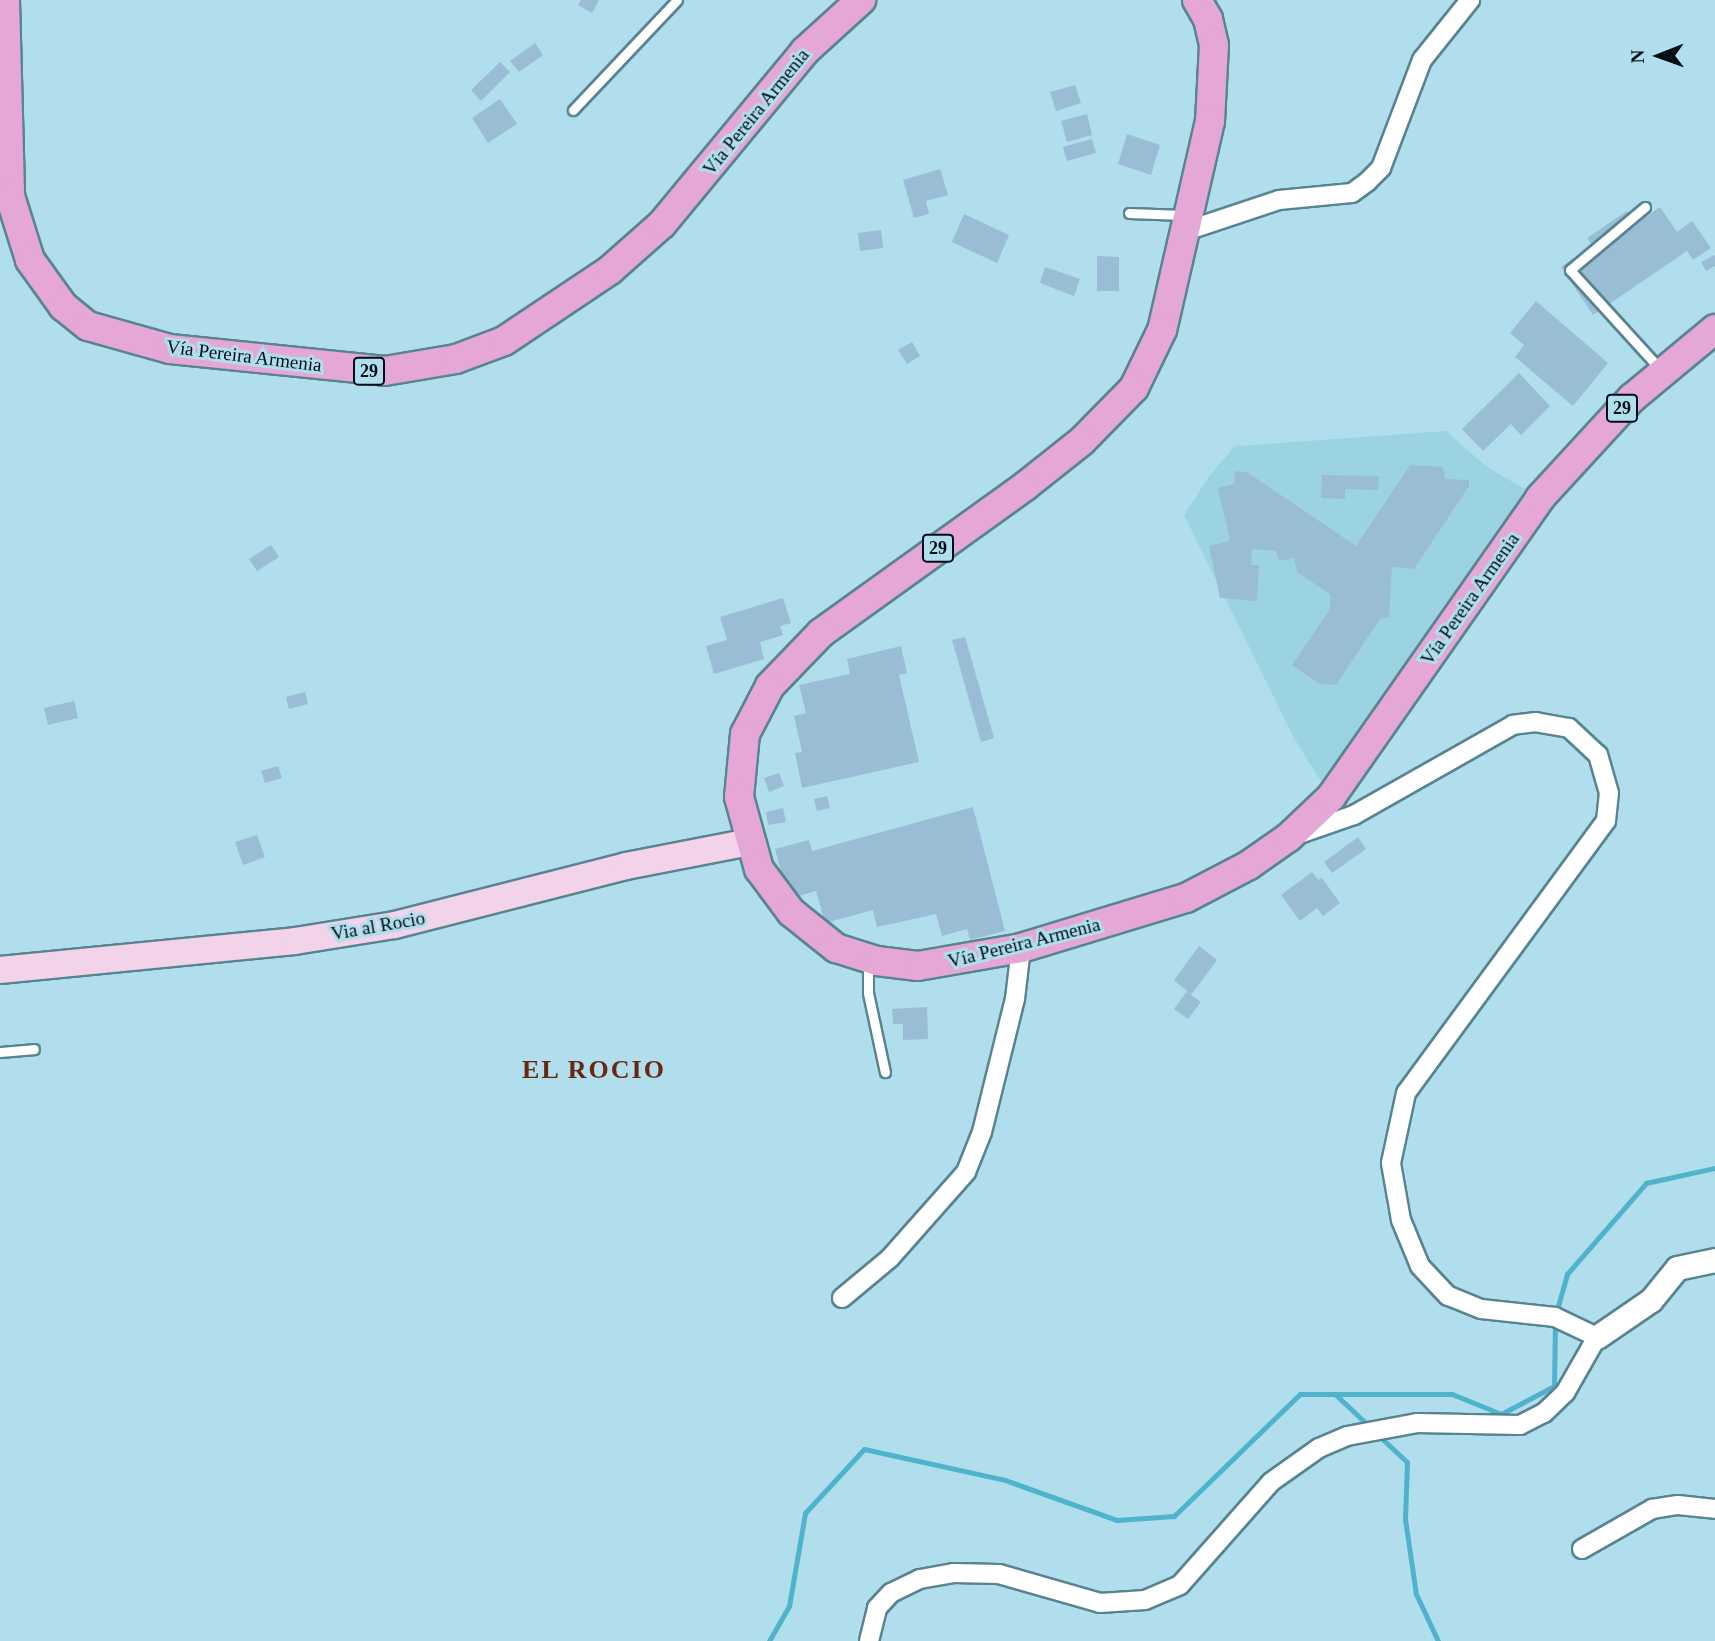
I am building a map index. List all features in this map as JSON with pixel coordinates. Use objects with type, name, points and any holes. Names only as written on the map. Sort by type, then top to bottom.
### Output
[{"type":"main road","name":"Vía Pereira Armenia","points":[[5,0],[10,196],[30,260],[63,306],[88,327],[170,349],[385,371],[456,359],[504,341],[610,270],[677,208],[805,51],[861,0]]},
{"type":"main road","name":"Vía Pereira Armenia","points":[[1196,0],[1208,19],[1214,45],[1214,96],[1188,223],[1155,351],[1121,404],[1024,487],[821,633],[770,686],[755,710],[741,757],[739,797],[749,842],[759,869],[791,912],[836,948],[868,959],[936,965],[1021,948],[1186,898],[1250,864],[1289,837],[1331,797],[1540,498],[1661,371],[1715,329]]},
{"type":"main road","name":"Via al Rocio","points":[[0,970],[295,941],[395,925],[648,861],[749,842]]},
{"type":"street","points":[[1188,223],[1279,200],[1353,193],[1367,182],[1381,168],[1422,60],[1470,0]]},
{"type":"street","points":[[1289,837],[1354,815],[1513,725],[1536,722],[1569,728],[1598,755],[1609,793],[1606,821],[1406,1093],[1391,1163],[1401,1220],[1420,1266],[1448,1296],[1481,1308],[1555,1317],[1597,1337]]},
{"type":"street","points":[[842,1297],[890,1258],[966,1172],[985,1118],[1014,999],[1021,948]]},
{"type":"street","points":[[869,1641],[877,1608],[891,1592],[920,1579],[954,1573],[999,1574],[1100,1603],[1145,1600],[1180,1585],[1271,1482],[1319,1448],[1347,1436],[1417,1423],[1520,1425],[1544,1413],[1565,1393],[1597,1337],[1651,1300],[1677,1268],[1715,1260]]},
{"type":"street","points":[[1582,1549],[1653,1508],[1678,1505],[1715,1509]]},
{"type":"lane","points":[[573,110],[677,0]]},
{"type":"lane","points":[[1646,208],[1570,270],[1661,371]]},
{"type":"lane","points":[[1129,213],[1188,223]]},
{"type":"lane","points":[[868,959],[867,993],[885,1072]]},
{"type":"lane","points":[[0,1052],[34,1049]]},
{"type":"shaded area","points":[[1446,431],[1487,467],[1540,498],[1331,797],[1294,738],[1184,515],[1210,475],[1234,447],[1241,443],[1238,446]]},
{"type":"building","points":[[581,0],[599,0],[592,13],[578,5]]},
{"type":"building","points":[[535,43],[543,55],[519,72],[510,61]]},
{"type":"building","points":[[500,62],[510,72],[481,101],[471,90]]},
{"type":"building","points":[[1075,85],[1081,103],[1056,111],[1050,92]]},
{"type":"building","points":[[500,99],[517,124],[488,143],[472,118]]},
{"type":"building","points":[[1087,114],[1092,135],[1067,142],[1061,121]]},
{"type":"building","points":[[1127,134],[1160,145],[1151,175],[1118,164]]},
{"type":"building","points":[[1092,139],[1096,153],[1067,161],[1063,147]]},
{"type":"building","points":[[940,169],[948,195],[926,201],[929,214],[914,218],[903,180]]},
{"type":"building","points":[[1660,207],[1677,232],[1692,221],[1711,248],[1693,260],[1687,251],[1593,315],[1561,267],[1592,245],[1587,238],[1627,211],[1636,224]]},
{"type":"building","points":[[964,214],[1009,235],[997,263],[952,242]]},
{"type":"building","points":[[881,230],[883,248],[860,251],[858,233]]},
{"type":"building","points":[[1715,255],[1715,266],[1706,271],[1701,262]]},
{"type":"building","points":[[1097,256],[1119,257],[1119,291],[1097,291]]},
{"type":"building","points":[[1045,267],[1080,279],[1074,296],[1040,283]]},
{"type":"building","points":[[1536,301],[1608,363],[1573,406],[1515,357],[1524,345],[1510,333]]},
{"type":"building","points":[[912,342],[920,356],[907,364],[898,350]]},
{"type":"building","points":[[1519,373],[1550,406],[1521,435],[1511,424],[1483,451],[1462,429]]},
{"type":"building","points":[[1410,465],[1443,467],[1445,479],[1469,480],[1469,486],[1414,569],[1392,567],[1389,617],[1380,619],[1336,685],[1320,684],[1292,665],[1330,609],[1330,594],[1297,572],[1294,558],[1279,561],[1276,551],[1252,549],[1251,565],[1259,565],[1257,601],[1220,598],[1209,546],[1230,541],[1218,488],[1234,484],[1235,471],[1247,472],[1356,546]]},
{"type":"building","points":[[1322,475],[1379,476],[1378,490],[1345,489],[1345,499],[1321,498]]},
{"type":"building","points":[[271,545],[279,557],[257,571],[249,559]]},
{"type":"building","points":[[783,598],[791,623],[780,626],[783,635],[760,642],[764,659],[714,674],[706,646],[727,640],[720,617]]},
{"type":"building","points":[[965,637],[994,738],[981,742],[952,640]]},
{"type":"building","points":[[901,646],[907,673],[899,675],[919,762],[802,788],[795,753],[802,752],[794,716],[806,713],[799,685],[850,674],[847,659]]},
{"type":"building","points":[[305,692],[308,704],[289,709],[286,697]]},
{"type":"building","points":[[74,701],[78,718],[48,725],[44,708]]},
{"type":"building","points":[[278,766],[282,778],[265,783],[261,771]]},
{"type":"building","points":[[779,773],[784,786],[769,792],[764,778]]},
{"type":"building","points":[[827,796],[830,808],[817,811],[814,799]]},
{"type":"building","points":[[973,807],[1005,931],[970,940],[967,929],[942,936],[936,914],[877,927],[873,910],[825,923],[816,891],[788,899],[775,849],[809,840],[812,851]]},
{"type":"building","points":[[783,808],[786,822],[768,825],[766,812]]},
{"type":"building","points":[[257,835],[265,857],[243,865],[235,842]]},
{"type":"building","points":[[1358,837],[1366,849],[1332,873],[1324,862]]},
{"type":"building","points":[[1312,872],[1318,880],[1322,878],[1340,903],[1323,916],[1317,908],[1300,921],[1281,895]]},
{"type":"building","points":[[1199,946],[1217,960],[1191,995],[1201,1002],[1188,1019],[1174,1009],[1187,991],[1174,980]]},
{"type":"building","points":[[927,1007],[928,1039],[903,1040],[903,1024],[893,1024],[892,1009]]},
{"type":"waterway","points":[[1556,1313],[1567,1274],[1646,1183],[1715,1168]]},
{"type":"waterway","points":[[769,1641],[789,1606],[805,1513],[864,1449],[1005,1480],[1117,1520],[1174,1516],[1300,1394],[1452,1394],[1501,1414],[1554,1386],[1555,1323]]},
{"type":"waterway","points":[[1335,1394],[1371,1428]]},
{"type":"waterway","points":[[1378,1435],[1407,1462],[1405,1519],[1416,1594],[1438,1641]]},
{"type":"district","name":"EL ROCIO","points":[[594,1070]]}]
